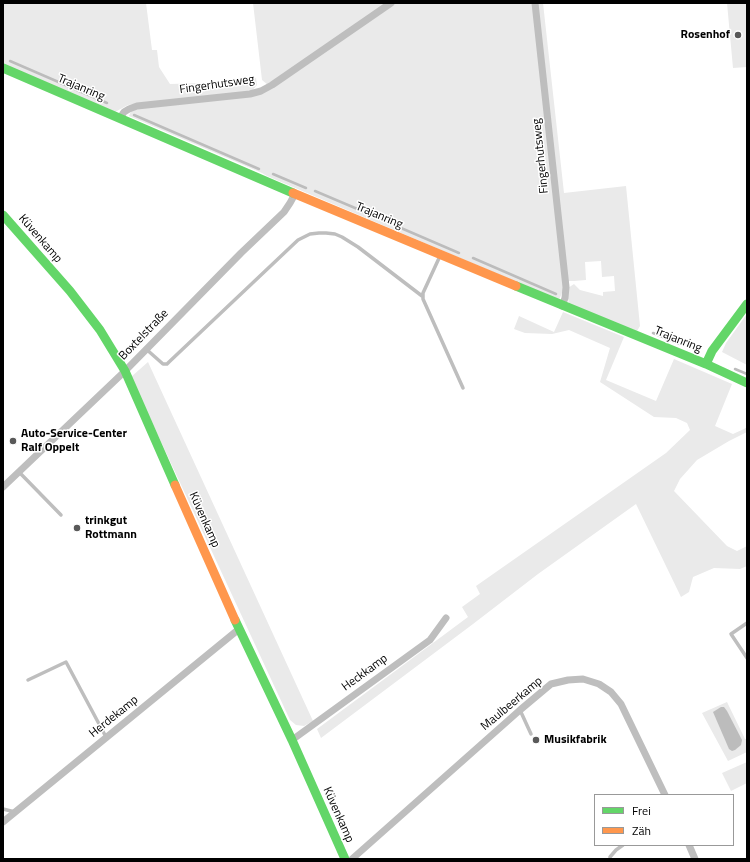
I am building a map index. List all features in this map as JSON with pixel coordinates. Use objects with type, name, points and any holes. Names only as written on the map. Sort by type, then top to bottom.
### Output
[{"type":"main road","name":"Trajanring","points":[[3,68],[295,194],[562,306],[706,364],[747,383]]},
{"type":"main road","name":"Küvenkamp","points":[[3,215],[74,297],[100,330],[125,370],[239,629],[292,740],[345,859]]},
{"type":"main road","points":[[706,364],[712,351],[747,304]]},
{"type":"street","name":"Fingerhutsweg","points":[[120,118],[124,112],[137,106],[250,94],[261,91],[391,3]]},
{"type":"street","name":"Fingerhutsweg","points":[[535,3],[566,287],[565,298],[562,306]]},
{"type":"street","name":"Boxtelstraße","points":[[3,486],[20,472],[125,370],[241,253],[284,212],[295,194]]},
{"type":"street","name":"Heckkamp","points":[[292,740],[430,640],[446,618]]},
{"type":"street","name":"Herdekamp","points":[[3,822],[239,629]]},
{"type":"street","name":"Maulbeerkamp","points":[[352,859],[551,684],[568,680],[583,680],[599,684],[611,692],[621,704],[665,794]]},
{"type":"street","points":[[689,846],[695,859]]},
{"type":"lane","points":[[146,349],[163,364],[167,364],[298,240],[310,234],[335,234],[358,247],[422,296],[463,388]]},
{"type":"lane","points":[[422,296],[440,255]]},
{"type":"lane","points":[[20,472],[61,515]]},
{"type":"lane","points":[[747,623],[731,634],[747,658]]},
{"type":"lane","points":[[28,680],[66,662],[106,737]]},
{"type":"lane","points":[[520,710],[531,734]]},
{"type":"lane","points":[[3,809],[16,812]]},
{"type":"lane","points":[[610,859],[616,850],[622,846]]},
{"type":"shaded area","points":[[3,3],[146,3],[152,50],[157,50],[159,67],[170,84],[205,83],[256,78],[257,85],[252,91],[128,105],[115,112],[3,64]]},
{"type":"shaded area","points":[[253,3],[386,3],[268,85],[262,80]]},
{"type":"shaded area","points":[[394,3],[532,3],[564,288],[559,300],[129,116],[131,111],[142,108],[256,95]]},
{"type":"shaded area","points":[[537,3],[543,3],[564,193],[626,186],[640,326],[637,331],[569,305],[568,288],[574,284],[580,290],[603,296],[603,292],[615,291],[614,276],[602,277],[601,261],[585,262],[586,280],[567,281]]},
{"type":"shaded area","name":"Rosenhof","points":[[727,3],[747,3],[747,67],[733,68]]},
{"type":"shaded area","points":[[563,312],[624,337],[606,380],[656,401],[674,359],[732,384],[715,426],[733,434],[747,427],[747,432],[697,460],[680,479],[674,491],[727,546],[737,551],[747,546],[747,566],[740,569],[714,568],[693,577],[689,592],[681,597],[636,504],[538,574],[321,738],[317,729],[468,617],[462,607],[480,594],[476,586],[666,453],[690,430],[687,423],[676,418],[654,417],[600,382],[610,348],[569,330],[552,334],[525,333],[514,329],[519,316],[554,332]]},
{"type":"shaded area","points":[[747,314],[747,365],[722,352],[726,343]]},
{"type":"shaded area","points":[[148,362],[313,721],[304,726],[296,725],[290,720],[131,377]]},
{"type":"shaded area","points":[[727,702],[745,739],[747,739],[747,752],[728,761],[702,713]]},
{"type":"shaded area","points":[[721,707],[724,707],[727,711],[742,740],[741,745],[732,751],[729,749],[713,712]]},
{"type":"shaded area","points":[[747,762],[747,783],[731,791],[722,773]]},
{"type":"waterway","points":[[10,61],[107,103]]},
{"type":"waterway","points":[[134,115],[259,169]]},
{"type":"waterway","points":[[273,174],[306,188]]},
{"type":"waterway","points":[[315,191],[381,219]]},
{"type":"waterway","points":[[394,225],[459,253]]},
{"type":"waterway","points":[[473,258],[556,294]]},
{"type":"waterway","points":[[653,333],[680,344]]},
{"type":"waterway","points":[[735,369],[747,374]]},
{"type":"traffic: fast","points":[[3,68],[293,193]]},
{"type":"traffic: fast","points":[[3,215],[70,291],[100,330],[125,371],[175,485]]},
{"type":"traffic: fast","points":[[516,286],[706,364],[747,383]]},
{"type":"traffic: fast","points":[[706,364],[712,351],[747,304]]},
{"type":"traffic: fast","points":[[235,620],[292,740],[345,859]]},
{"type":"traffic: slow","points":[[293,193],[516,286]]},
{"type":"traffic: slow","points":[[175,485],[235,620]]},
{"type":"place","name":"Rosenhof","points":[[738,35]]},
{"type":"place","name":"Auto-Service-Center Ralf Oppelt","points":[[13,441]]},
{"type":"place","name":"trinkgut Rottmann","points":[[77,528]]},
{"type":"place","name":"Musikfabrik","points":[[536,740]]}]
